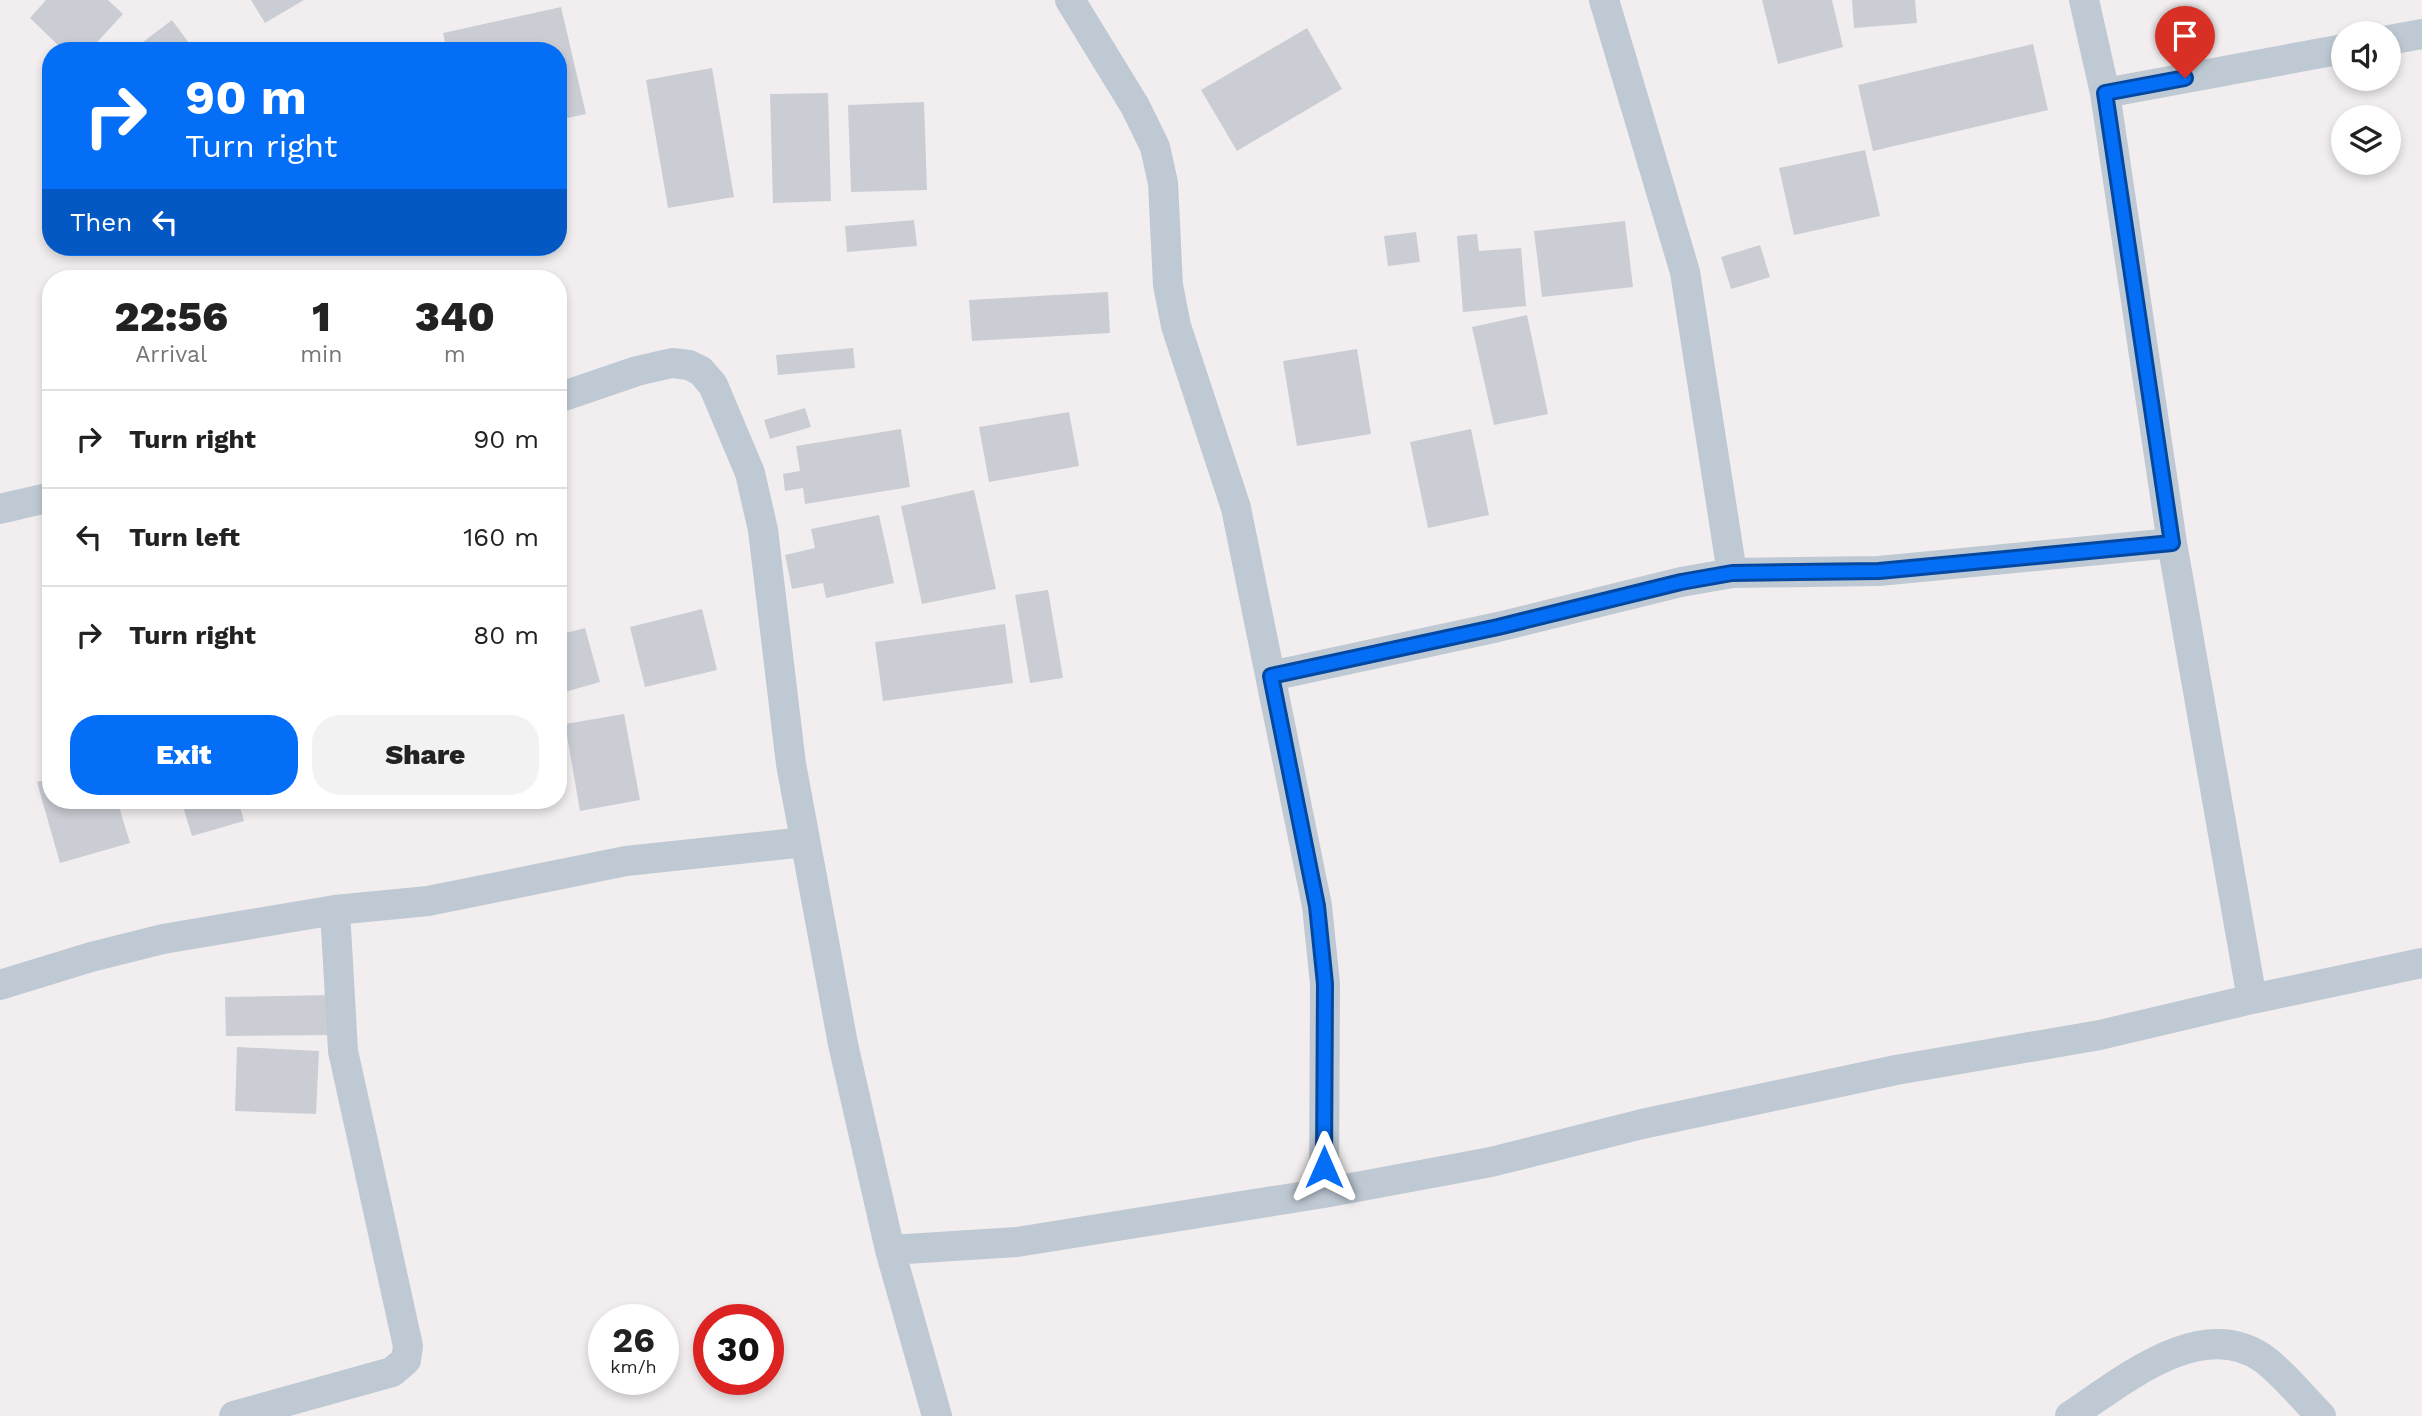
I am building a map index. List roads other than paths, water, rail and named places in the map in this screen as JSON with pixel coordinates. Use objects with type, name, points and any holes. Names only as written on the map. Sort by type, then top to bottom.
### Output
[{"type":"street","points":[[1070,0],[1135,106],[1155,147],[1163,183],[1168,285],[1176,326],[1236,508],[1317,906],[1325,984],[1324,1193]]},
{"type":"street","points":[[1604,0],[1685,272],[1732,573]]},
{"type":"street","points":[[2084,0],[2105,93],[2172,543],[2252,999]]},
{"type":"street","points":[[2401,38],[2422,34]]},
{"type":"street","points":[[2105,93],[2331,51]]},
{"type":"street","points":[[567,395],[637,371],[672,363],[701,370],[713,385],[750,472],[763,530],[791,764],[843,1044],[890,1250],[937,1416]]},
{"type":"street","points":[[0,509],[42,499]]},
{"type":"street","points":[[1271,676],[1498,627],[1681,582],[1732,573],[1879,571],[2172,543]]},
{"type":"street","points":[[0,985],[91,957],[163,939],[335,910],[428,901],[626,861],[805,842]]},
{"type":"street","points":[[234,1416],[392,1372],[406,1360],[408,1346],[342,1051],[335,910]]},
{"type":"street","points":[[890,1250],[1017,1242],[1324,1193],[1491,1162],[1642,1124],[1896,1070],[2100,1035],[2422,962]]},
{"type":"street","points":[[2070,1416],[2146,1366],[2180,1349],[2216,1344],[2242,1349],[2263,1359],[2322,1416]]}]
